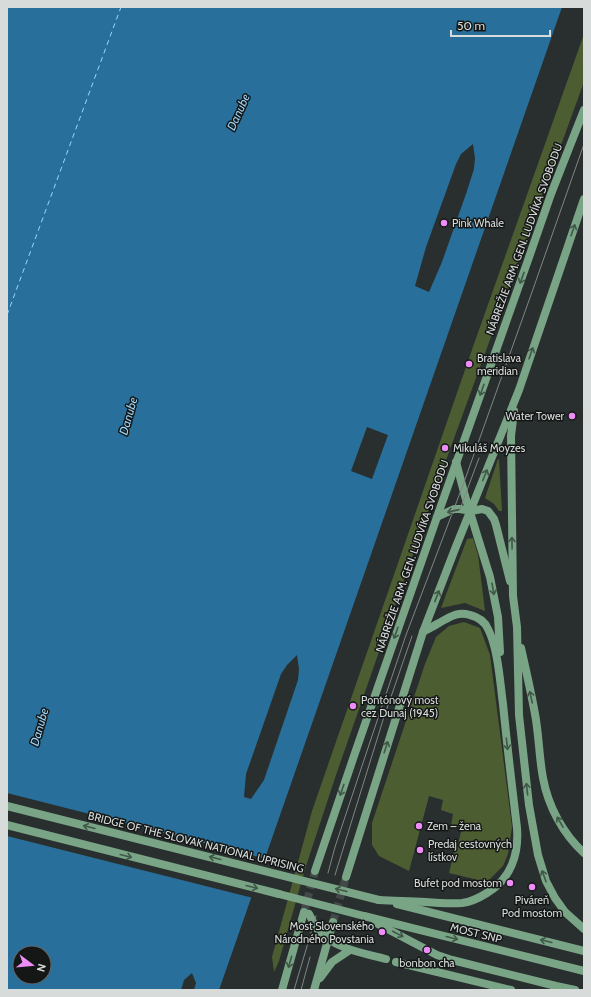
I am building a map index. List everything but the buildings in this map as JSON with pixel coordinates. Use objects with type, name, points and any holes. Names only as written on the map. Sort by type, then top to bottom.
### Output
[{"type":"main road","name":"NÁBREŽIE ARM. GEN. LUDVÍKA SVOBODU","points":[[315,871],[436,517],[551,194],[584,110]]},
{"type":"main road","points":[[513,596],[511,436],[515,403],[584,199]]},
{"type":"main road","points":[[346,877],[423,632],[519,390]]},
{"type":"main road","points":[[456,462],[490,577],[500,644],[500,677]]},
{"type":"main road","points":[[436,517],[454,510],[460,509],[470,511],[482,509],[488,511],[494,519],[513,596],[517,627],[535,714],[543,779],[546,791],[559,822],[574,842],[584,852]]},
{"type":"main road","points":[[379,900],[462,903],[474,900],[491,891],[503,881],[510,870],[517,842],[517,828],[500,677],[494,643],[489,630],[479,619],[464,613],[450,616],[423,632]]},
{"type":"main road","points":[[517,627],[519,715],[529,805],[538,855],[546,880],[555,898],[565,912],[584,929]]},
{"type":"main road","name":"BRIDGE OF THE SLOVAK NATIONAL UPRISING","points":[[7,806],[379,900]]},
{"type":"main road","points":[[7,826],[364,916],[442,956],[468,965],[575,990]]},
{"type":"main road","name":"MOST SNP","points":[[379,900],[584,951]]},
{"type":"main road","points":[[282,990],[307,913],[318,930],[337,944],[350,950],[386,959]]},
{"type":"main road","name":"MOST SNP","points":[[364,916],[584,971]]},
{"type":"main road","points":[[315,988],[333,922]]},
{"type":"main road","points":[[315,988],[325,970],[332,962],[350,950]]},
{"type":"main road","points":[[396,962],[511,990]]},
{"type":"green space","points":[[584,34],[584,82],[441,474],[336,775],[306,866],[279,961],[274,972],[272,957],[312,811],[474,344]]},
{"type":"green space","points":[[498,459],[502,511],[499,511],[494,504],[485,498]]},
{"type":"green space","points":[[473,538],[478,555],[485,611],[465,603],[441,608],[467,539]]},
{"type":"green space","points":[[464,622],[480,628],[490,655],[512,827],[508,854],[503,866],[487,882],[449,873],[462,828],[451,825],[453,814],[441,810],[443,800],[429,796],[409,871],[379,856],[372,845],[372,823],[425,664],[436,637],[449,626]]},
{"type":"water","name":"Danube","points":[[7,7],[562,7],[219,990],[7,990]]},
{"type":"pier","name":"Pink Whale","points":[[473,144],[475,158],[474,169],[442,262],[429,292],[415,286],[426,247],[456,164],[461,154]]},
{"type":"pier","points":[[367,427],[388,435],[372,479],[351,471]]},
{"type":"pier","points":[[297,655],[299,669],[298,680],[264,780],[251,799],[244,797],[246,774],[281,674],[287,665]]},
{"type":"pier","points":[[7,793],[267,859],[253,898],[7,836]]},
{"type":"pier","points":[[192,973],[196,983],[194,990],[181,990],[184,980]]},
{"type":"ferry route","points":[[7,315],[121,7]]},
{"type":"tunnel","points":[[304,912],[315,871]]},
{"type":"tunnel","points":[[333,922],[346,877]]},
{"type":"tram line","points":[[328,873],[335,847],[406,635],[463,485],[584,144]]},
{"type":"tram line","points":[[460,509],[479,458]]},
{"type":"tram line","points":[[335,875],[383,720],[412,636]]},
{"type":"tram line","points":[[294,990],[316,916]]},
{"type":"tram line","points":[[301,990],[310,957]]},
{"type":"place","name":"Pink Whale","points":[[444,223]]},
{"type":"place","name":"Bratislava meridian","points":[[469,364]]},
{"type":"place","name":"Water Tower","points":[[572,416]]},
{"type":"place","name":"Mikuláš Moyzes","points":[[445,448]]},
{"type":"place","name":"Pontónový most cez Dunaj (1945)","points":[[353,706]]},
{"type":"place","name":"Zem – žena","points":[[419,826]]},
{"type":"place","name":"Predaj cestovných lístkov","points":[[420,850]]},
{"type":"place","name":"Bufet pod mostom","points":[[510,883]]},
{"type":"place","name":"Piváreň Pod mostom","points":[[532,887]]},
{"type":"place","name":"Most Slovenského Národného Povstania","points":[[382,932]]},
{"type":"place","name":"bonbon cha","points":[[427,950]]}]
